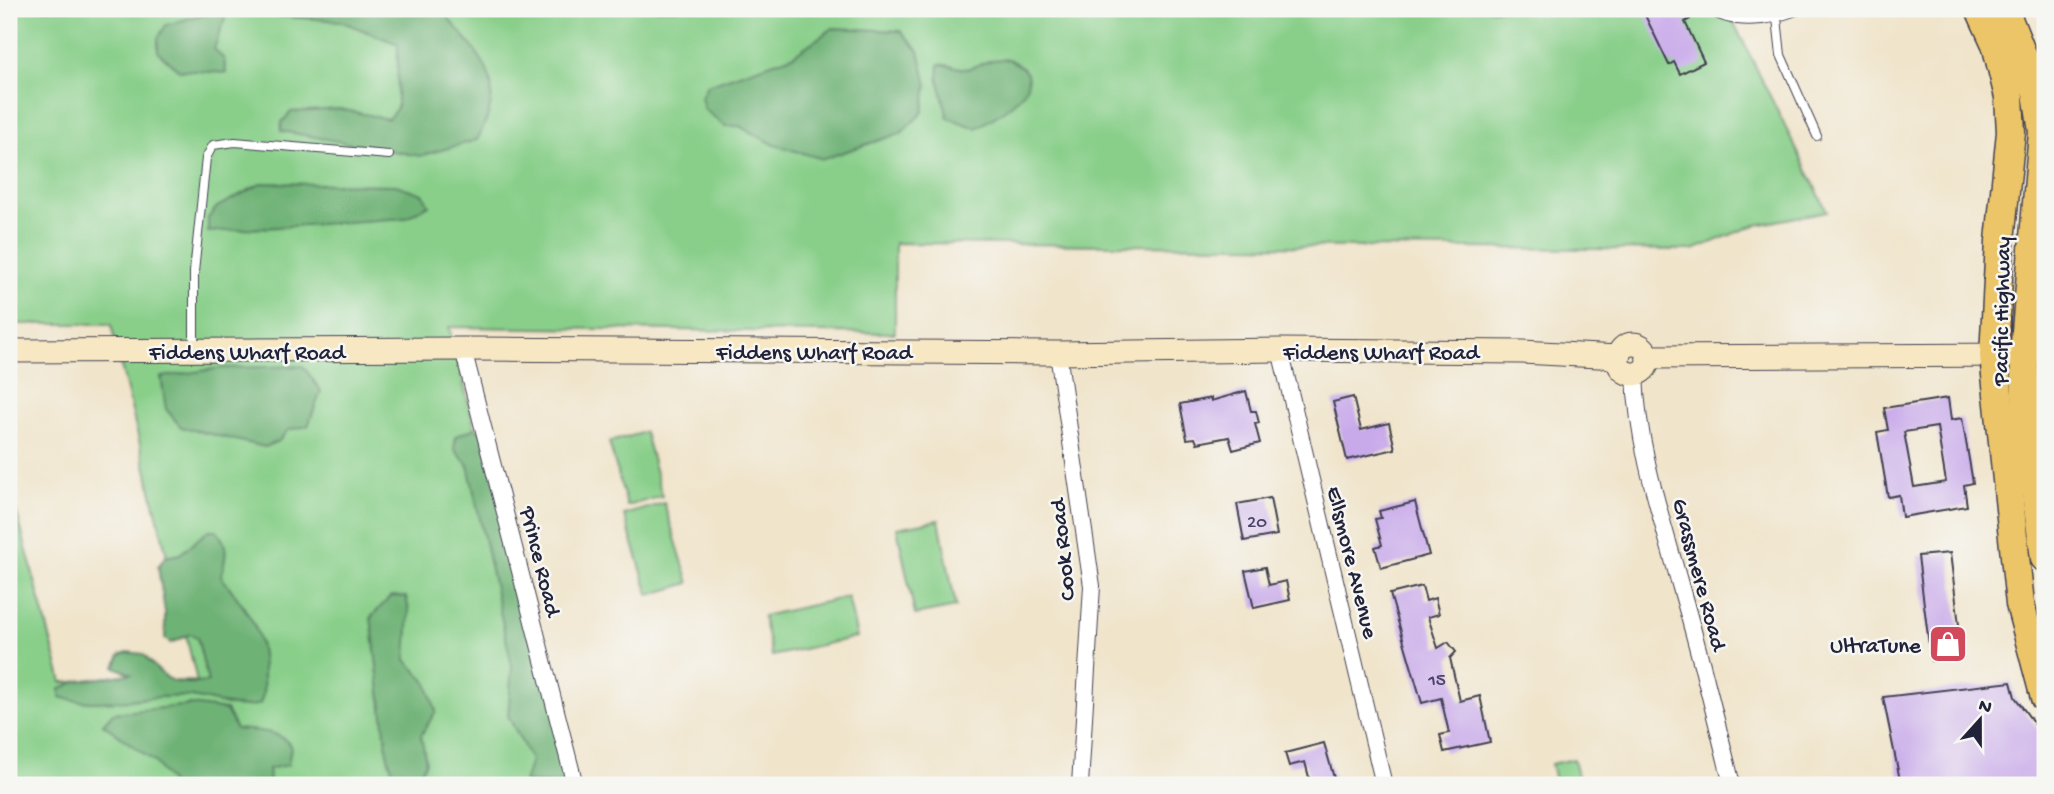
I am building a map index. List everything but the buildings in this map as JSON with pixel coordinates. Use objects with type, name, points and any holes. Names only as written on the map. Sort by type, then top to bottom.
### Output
[{"type":"highway","name":"Pacific Highway","points":[[1980,9],[1996,44],[2008,97],[2011,132],[2000,241],[1994,356],[2020,604],[2045,698]]},
{"type":"highway","name":"Pacific Highway","points":[[2004,9],[2041,92],[2043,132],[2024,355],[2037,435],[2045,558]]},
{"type":"street","points":[[2008,97],[2041,92]]},
{"type":"street","name":"Fiddens Wharf Road","points":[[9,351],[463,349],[1058,353],[1280,350],[1522,352],[1618,357],[1623,369],[1642,365]]},
{"type":"street","name":"Prince Road","points":[[463,349],[575,785]]},
{"type":"street","name":"Ellsmore Avenue","points":[[1280,350],[1384,785]]},
{"type":"street","name":"Cook Road","points":[[1058,353],[1092,586],[1080,785]]},
{"type":"street","points":[[1642,365],[2024,355]]},
{"type":"street","name":"Grassmere Road","points":[[1642,365],[1635,393],[1657,500],[1732,785]]},
{"type":"lane","points":[[1708,9],[1726,18],[1736,19],[1777,18],[1801,9]]},
{"type":"lane","points":[[1777,18],[1781,55],[1817,136]]},
{"type":"lane","points":[[194,352],[194,272],[206,158],[214,145],[235,142],[389,155]]},
{"type":"green space","points":[[9,9],[1727,9],[1827,211],[1752,226],[1693,250],[895,243],[895,333],[449,327],[567,785],[9,785],[9,484],[62,682],[197,681],[111,324],[9,324]]},
{"type":"green space","points":[[220,9],[441,9],[478,55],[491,83],[487,118],[477,140],[420,156],[281,131],[282,122],[291,112],[340,109],[388,119],[397,108],[398,44],[340,21],[227,12],[214,49],[224,59],[226,73],[179,70],[158,52],[158,38],[166,25]]},
{"type":"green space","points":[[833,28],[901,31],[919,51],[927,85],[923,112],[901,133],[823,159],[775,145],[739,126],[725,126],[704,109],[701,97],[707,85],[792,56]]},
{"type":"green space","points":[[1008,59],[1022,68],[1028,77],[1020,97],[976,128],[948,118],[938,78],[939,64],[967,69],[992,60]]},
{"type":"green space","points":[[262,183],[396,185],[423,194],[429,205],[405,218],[208,232],[208,218],[217,207]]},
{"type":"green space","points":[[303,366],[321,391],[308,426],[288,430],[279,441],[265,447],[181,427],[166,409],[161,377],[221,368]]},
{"type":"green space","points":[[475,428],[481,430],[574,785],[524,783],[531,760],[508,716],[512,666],[468,465],[454,449],[456,436]]},
{"type":"green space","points":[[645,432],[662,496],[627,506],[609,442]]},
{"type":"green space","points":[[664,503],[689,583],[649,595],[624,515]]},
{"type":"green space","points":[[939,520],[956,607],[915,615],[897,528]]},
{"type":"green space","points":[[209,530],[216,530],[225,547],[221,576],[246,610],[257,631],[262,656],[263,696],[260,704],[243,707],[175,696],[109,702],[76,701],[60,697],[60,689],[77,681],[131,674],[115,667],[120,655],[127,652],[143,654],[171,680],[186,683],[208,682],[197,637],[190,634],[171,643],[165,639],[165,612],[158,567],[165,557],[180,554]]},
{"type":"green space","points":[[391,596],[406,597],[409,611],[406,660],[427,683],[436,711],[421,735],[426,762],[420,774],[406,777],[393,771],[388,758],[371,617]]},
{"type":"green space","points":[[848,597],[857,637],[772,656],[763,616]]},
{"type":"green space","points":[[191,705],[226,710],[236,729],[266,732],[281,737],[291,747],[288,765],[268,769],[270,785],[172,785],[155,762],[103,724],[113,713]]},
{"type":"green space","points":[[1574,759],[1580,785],[1556,785],[1551,764]]},
{"type":"place","name":"UltraTune","points":[[1948,644]]}]
